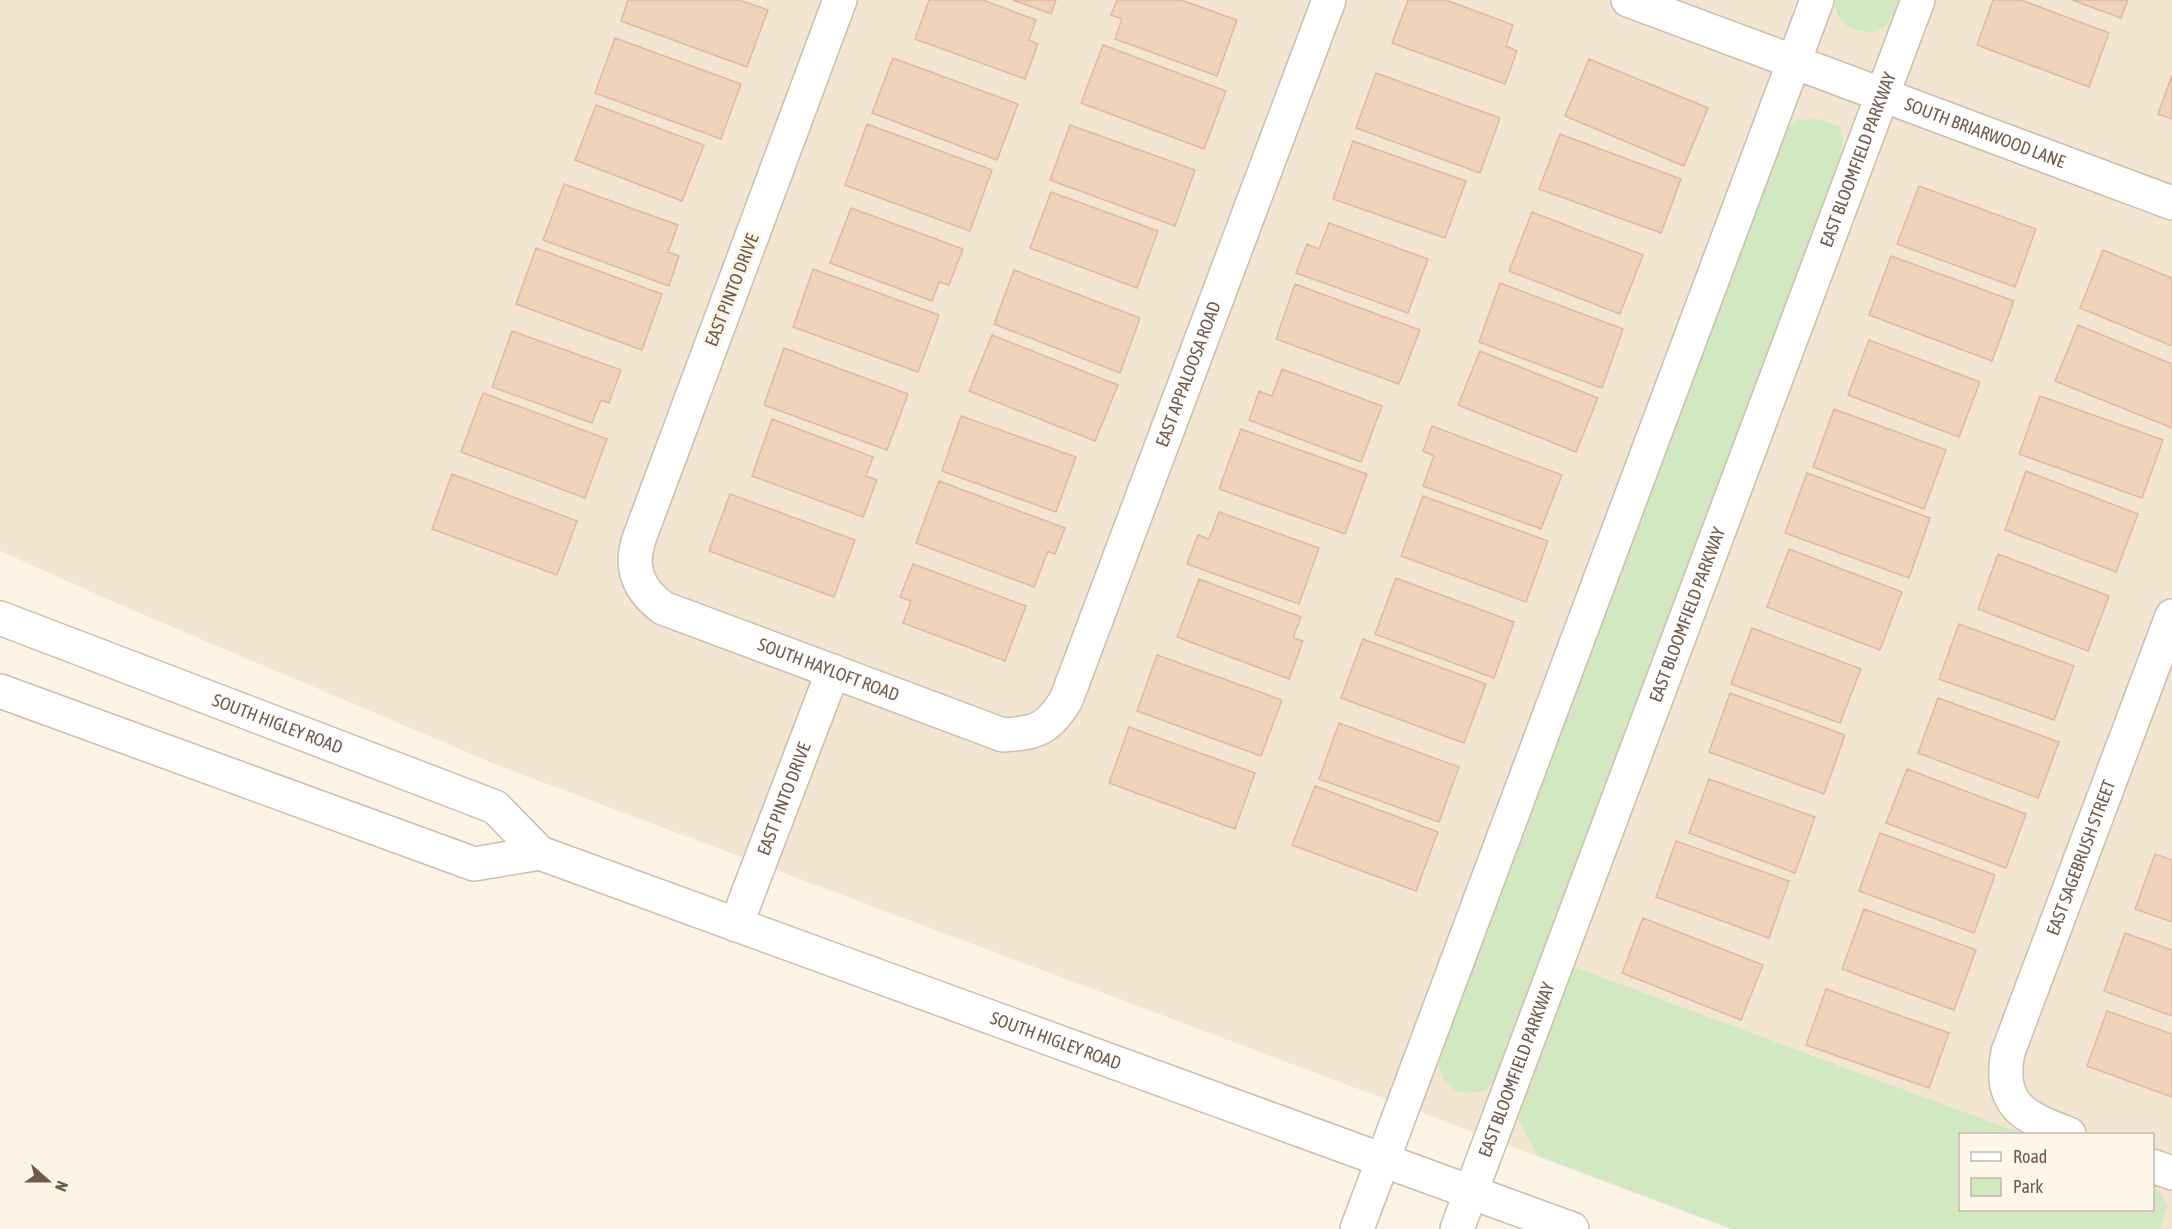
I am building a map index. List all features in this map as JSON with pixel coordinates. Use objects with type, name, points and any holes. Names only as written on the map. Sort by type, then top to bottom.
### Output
[{"type":"street","name":"EAST PINTO DRIVE","points":[[639,582],[635,565],[636,547],[840,0]]},
{"type":"street","name":"EAST APPALOOSA ROAD","points":[[1028,734],[1041,729],[1056,716],[1066,700],[1329,0]]},
{"type":"street","name":"SOUTH BRIARWOOD LANE","points":[[1628,0],[2172,203]]},
{"type":"street","points":[[1358,1229],[1817,0]]},
{"type":"street","name":"EAST BLOOMFIELD PARKWAY","points":[[1456,1229],[1918,0]]},
{"type":"street","name":"SOUTH HAYLOFT ROAD","points":[[639,582],[649,597],[663,608],[1003,735],[1028,734]]},
{"type":"street","name":"EAST SAGEBRUSH STREET","points":[[2067,1133],[2025,1115],[2014,1102],[2006,1087],[2004,1069],[2008,1052],[2172,615]]},
{"type":"street","name":"SOUTH HIGLEY ROAD","points":[[0,618],[495,807],[540,854],[1572,1229]]},
{"type":"street","name":"EAST PINTO DRIVE","points":[[736,925],[833,671]]},
{"type":"street","name":"SOUTH HIGLEY ROAD","points":[[0,691],[474,864],[540,854]]},
{"type":"street","points":[[2154,1167],[2172,1173]]},
{"type":"shaded area","points":[[0,0],[2172,0],[2172,1229],[1731,1229],[497,765],[0,551]]},
{"type":"green space","points":[[1835,0],[1900,0],[1892,18],[1886,25],[1877,31],[1868,32],[1855,30],[1844,24],[1837,13]]},
{"type":"green space","points":[[1820,119],[1840,127],[1845,154],[1498,1076],[1486,1090],[1471,1093],[1455,1091],[1443,1080],[1436,1057],[1784,131],[1797,120]]},
{"type":"green space","points":[[1574,967],[2020,1133],[1959,1133],[1959,1211],[2154,1211],[2154,1184],[2168,1205],[2160,1229],[1732,1229],[1538,1156],[1518,1119]]},
{"type":"building","points":[[628,0],[739,0],[768,10],[747,67],[621,21]]},
{"type":"building","points":[[929,0],[983,0],[1036,20],[1029,40],[1038,44],[1025,79],[915,39]]},
{"type":"building","points":[[1013,0],[1056,0],[1051,14]]},
{"type":"building","points":[[1117,0],[1181,0],[1237,20],[1217,76],[1115,39],[1122,19],[1111,15]]},
{"type":"building","points":[[1408,0],[1446,0],[1513,25],[1506,46],[1517,51],[1505,84],[1392,43]]},
{"type":"building","points":[[1993,0],[2021,0],[2109,33],[2089,87],[1977,45]]},
{"type":"building","points":[[2072,0],[2128,0],[2121,18]]},
{"type":"building","points":[[615,38],[741,84],[721,139],[595,93]]},
{"type":"building","points":[[1103,45],[1226,91],[1204,149],[1081,103]]},
{"type":"building","points":[[893,58],[1018,104],[997,160],[872,113]]},
{"type":"building","points":[[1589,59],[1708,108],[1684,166],[1565,116]]},
{"type":"building","points":[[1376,73],[1500,118],[1480,173],[1356,128]]},
{"type":"building","points":[[2172,75],[2172,119],[2158,114]]},
{"type":"building","points":[[596,105],[704,145],[682,201],[575,160]]},
{"type":"building","points":[[867,124],[992,170],[970,231],[845,185]]},
{"type":"building","points":[[1070,125],[1195,170],[1175,226],[1050,180]]},
{"type":"building","points":[[1560,134],[1681,179],[1661,233],[1539,189]]},
{"type":"building","points":[[1353,141],[1466,181],[1445,238],[1333,199]]},
{"type":"building","points":[[564,184],[678,225],[668,252],[679,256],[669,286],[543,240]]},
{"type":"building","points":[[1919,186],[2036,229],[2015,287],[1897,244]]},
{"type":"building","points":[[1051,192],[1158,231],[1137,288],[1030,248]]},
{"type":"building","points":[[851,208],[963,249],[949,285],[939,282],[932,301],[830,263]]},
{"type":"building","points":[[1532,212],[1643,255],[1620,314],[1509,271]]},
{"type":"building","points":[[1329,223],[1428,259],[1408,313],[1296,273],[1307,244],[1319,249]]},
{"type":"building","points":[[536,248],[662,294],[642,350],[516,304]]},
{"type":"building","points":[[2103,250],[2172,278],[2172,346],[2080,308]]},
{"type":"building","points":[[1891,256],[2014,301],[1992,361],[1869,315]]},
{"type":"building","points":[[813,269],[939,315],[918,372],[793,327]]},
{"type":"building","points":[[1014,270],[1140,318],[1120,373],[994,324]]},
{"type":"building","points":[[1500,283],[1623,329],[1602,388],[1479,342]]},
{"type":"building","points":[[1295,284],[1420,330],[1399,384],[1276,339]]},
{"type":"building","points":[[2078,325],[2172,364],[2172,428],[2055,381]]},
{"type":"building","points":[[512,331],[621,370],[609,403],[601,400],[592,423],[492,387]]},
{"type":"building","points":[[992,335],[1118,385],[1095,441],[969,391]]},
{"type":"building","points":[[1869,340],[1980,382],[1959,437],[1848,395]]},
{"type":"building","points":[[784,348],[908,394],[887,450],[764,405]]},
{"type":"building","points":[[1480,351],[1598,398],[1576,452],[1458,405]]},
{"type":"building","points":[[1282,369],[1382,406],[1361,462],[1249,420],[1259,391],[1272,396]]},
{"type":"building","points":[[483,393],[607,439],[585,498],[461,452]]},
{"type":"building","points":[[2040,396],[2163,440],[2142,498],[2019,454]]},
{"type":"building","points":[[1834,409],[1946,450],[1924,509],[1813,467]]},
{"type":"building","points":[[961,416],[1076,457],[1056,512],[942,471]]},
{"type":"building","points":[[772,419],[873,457],[866,476],[877,480],[863,517],[752,476]]},
{"type":"building","points":[[1432,426],[1562,475],[1541,529],[1423,486],[1434,456],[1423,451]]},
{"type":"building","points":[[1241,429],[1367,474],[1345,534],[1219,489]]},
{"type":"building","points":[[2026,471],[2138,514],[2116,572],[2005,530]]},
{"type":"building","points":[[1807,473],[1930,518],[1909,578],[1785,533]]},
{"type":"building","points":[[452,474],[577,521],[557,575],[432,529]]},
{"type":"building","points":[[939,481],[1065,528],[1055,554],[1048,551],[1034,587],[916,543]]},
{"type":"building","points":[[730,494],[855,540],[834,597],[709,551]]},
{"type":"building","points":[[1423,496],[1548,541],[1526,602],[1401,556]]},
{"type":"building","points":[[1219,512],[1319,548],[1299,604],[1187,564],[1198,535],[1209,539]]},
{"type":"building","points":[[1789,549],[1902,592],[1880,650],[1767,607]]},
{"type":"building","points":[[1998,554],[2109,596],[2088,651],[1978,609]]},
{"type":"building","points":[[913,564],[1026,606],[1005,661],[903,623],[911,601],[900,597]]},
{"type":"building","points":[[1396,578],[1514,622],[1494,678],[1375,634]]},
{"type":"building","points":[[1199,579],[1301,617],[1293,638],[1303,641],[1289,679],[1177,637]]},
{"type":"building","points":[[1959,624],[2074,666],[2054,720],[1939,679]]},
{"type":"building","points":[[1752,628],[1861,669],[1840,723],[1731,684]]},
{"type":"building","points":[[1363,639],[1486,684],[1464,743],[1341,698]]},
{"type":"building","points":[[1157,655],[1282,700],[1261,756],[1137,711]]},
{"type":"building","points":[[1730,693],[1845,735],[1824,794],[1709,752]]},
{"type":"building","points":[[1938,698],[2059,742],[2038,798],[1918,753]]},
{"type":"building","points":[[1339,723],[1459,767],[1439,822],[1319,779]]},
{"type":"building","points":[[1129,727],[1255,773],[1235,829],[1109,783]]},
{"type":"building","points":[[1907,769],[2026,814],[2006,868],[1886,823]]},
{"type":"building","points":[[1709,779],[1815,817],[1795,873],[1689,833]]},
{"type":"building","points":[[1315,786],[1438,832],[1416,891],[1292,845]]},
{"type":"building","points":[[1880,833],[1995,875],[1974,933],[1859,891]]},
{"type":"building","points":[[1676,841],[1789,881],[1769,938],[1656,897]]},
{"type":"building","points":[[2155,854],[2172,860],[2172,922],[2135,909]]},
{"type":"building","points":[[1864,909],[1976,950],[1954,1010],[1842,969]]},
{"type":"building","points":[[1643,918],[1763,965],[1741,1020],[1622,973]]},
{"type":"building","points":[[2125,933],[2172,950],[2172,1016],[2104,991]]},
{"type":"building","points":[[1826,989],[1949,1033],[1929,1088],[1806,1045]]},
{"type":"building","points":[[2107,1011],[2172,1034],[2172,1097],[2087,1066]]}]
